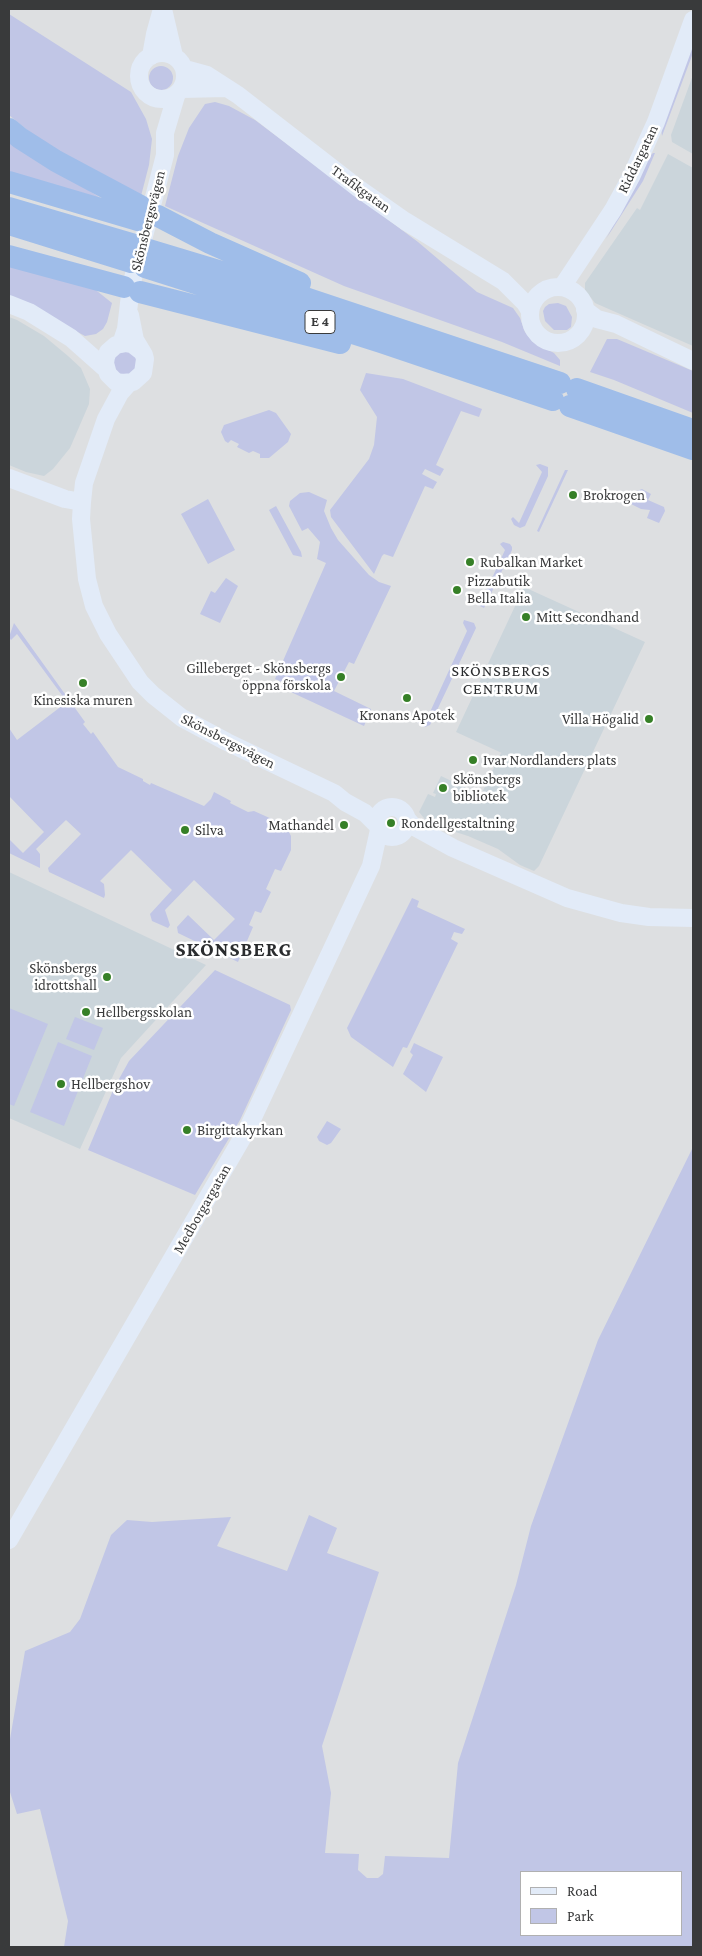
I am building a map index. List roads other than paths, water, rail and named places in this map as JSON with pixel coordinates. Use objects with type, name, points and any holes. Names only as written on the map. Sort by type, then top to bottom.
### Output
[{"type":"highway","points":[[9,129],[56,161],[150,218]]},
{"type":"highway","points":[[9,182],[150,218]]},
{"type":"highway","name":"E 4","points":[[9,208],[494,380]]},
{"type":"highway","name":"E 4","points":[[150,218],[210,242],[390,325],[693,449]]},
{"type":"highway","name":"E 4","points":[[9,224],[140,256],[390,325]]},
{"type":"highway","name":"E 4","points":[[9,256],[131,296],[565,395],[693,430]]},
{"type":"street","points":[[152,56],[155,34],[162,9]]},
{"type":"street","points":[[162,9],[185,82],[179,92]]},
{"type":"street","name":"Riddargatan","points":[[562,288],[613,210],[631,177],[656,122],[693,20]]},
{"type":"street","points":[[179,62],[166,53],[152,56],[145,60],[139,74],[142,88],[151,97],[164,100],[179,92],[225,88]]},
{"type":"street","name":"Trafikgatan","points":[[179,62],[207,75],[256,108],[358,188],[397,215],[503,281],[525,303],[530,311]]},
{"type":"street","name":"Skönsbergsvägen","points":[[141,351],[136,340],[131,286],[165,155],[165,133],[179,92]]},
{"type":"street","name":"Skönsbergsvägen","points":[[151,97],[165,133]]},
{"type":"street","name":"Trafikgatan","points":[[503,281],[541,293]]},
{"type":"street","points":[[551,288],[562,288],[577,295],[585,310],[586,319],[580,333],[573,339],[563,343],[550,342],[542,339],[532,327],[530,311],[532,303],[541,293],[551,288]]},
{"type":"street","name":"Skönsbergsvägen","points":[[116,346],[126,329],[131,296]]},
{"type":"street","points":[[9,304],[29,312],[71,338],[100,349],[106,350],[116,346],[132,344],[141,351],[145,359],[143,373],[137,380],[129,383],[116,382],[71,338]]},
{"type":"street","points":[[585,310],[597,319],[616,324],[693,361]]},
{"type":"street","points":[[580,333],[602,330],[629,331]]},
{"type":"street","points":[[108,373],[106,357],[116,346]]},
{"type":"street","name":"Skönsbergsvägen","points":[[106,419],[108,373]]},
{"type":"street","name":"Skönsbergsvägen","points":[[129,383],[120,393],[106,419],[84,483],[81,520],[84,562],[94,606],[117,649],[140,682],[153,695],[182,718],[227,742],[334,793],[345,802],[392,829],[453,848],[541,888],[582,903],[649,918],[693,918]]},
{"type":"street","points":[[9,478],[64,499],[82,502]]},
{"type":"street","name":"Skönsbergsvägen","points":[[334,793],[347,795],[370,805],[386,809],[398,809],[404,814],[392,829]]},
{"type":"street","name":"Medborgargatan","points":[[9,1540],[248,1128],[371,866],[392,829],[379,816],[386,809]]},
{"type":"place","name":"Brokrogen","points":[[573,495]]},
{"type":"place","name":"Rubalkan Market","points":[[470,562]]},
{"type":"place","name":"Pizzabutik Bella Italia","points":[[457,590]]},
{"type":"place","name":"Mitt Secondhand","points":[[526,617]]},
{"type":"place","name":"Gilleberget - Skönsbergs öppna förskola","points":[[341,677]]},
{"type":"place","name":"Kinesiska muren","points":[[83,683]]},
{"type":"place","name":"Kronans Apotek","points":[[407,698]]},
{"type":"place","name":"Villa Högalid","points":[[649,719]]},
{"type":"place","name":"Ivar Nordlanders plats","points":[[473,760]]},
{"type":"place","name":"Skönsbergs bibliotek","points":[[443,788]]},
{"type":"place","name":"Rondellgestaltning","points":[[391,823]]},
{"type":"place","name":"Mathandel","points":[[344,825]]},
{"type":"place","name":"Silva","points":[[185,830]]},
{"type":"place","name":"Skönsbergs idrottshall","points":[[107,977]]},
{"type":"place","name":"Hellbergsskolan","points":[[86,1012]]},
{"type":"place","name":"Hellbergshov","points":[[61,1084]]},
{"type":"place","name":"Birgittakyrkan","points":[[187,1130]]},
{"type":"district","name":"SKÖNSBERGS CENTRUM","points":[[501,680]]},
{"type":"district","name":"SKÖNSBERG","points":[[234,950]]}]
